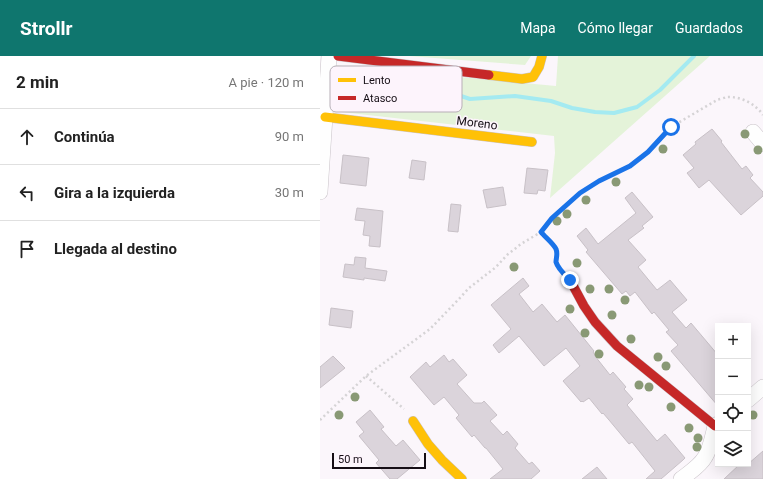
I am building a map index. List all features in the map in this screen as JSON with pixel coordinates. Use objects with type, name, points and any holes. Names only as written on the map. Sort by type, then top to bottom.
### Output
[{"type":"street","points":[[320,192],[329,56]]},
{"type":"street","points":[[338,56],[418,66]]},
{"type":"street","points":[[462,72],[522,79],[533,77],[538,70],[542,56]]},
{"type":"street","name":"Moreno","points":[[325,117],[532,142]]},
{"type":"street","points":[[753,132],[763,144]]},
{"type":"street","points":[[570,280],[584,306],[595,322],[617,346],[715,423]]},
{"type":"street","points":[[751,397],[763,387]]},
{"type":"street","points":[[413,421],[428,444],[462,479]]},
{"type":"street","points":[[681,479],[697,466],[705,457],[715,430]]},
{"type":"path","points":[[320,420],[366,376],[430,329],[469,288],[496,267],[507,255],[521,244],[541,232],[552,218],[580,193],[599,181],[630,166],[648,152],[671,127],[717,100],[726,97],[744,100],[752,104],[763,115]]},
{"type":"path","points":[[541,232],[554,246],[557,254],[556,258],[558,268],[570,280]]},
{"type":"path","points":[[366,376],[406,412],[413,421]]},
{"type":"green space","points":[[409,56],[531,56],[525,65]]},
{"type":"green space","points":[[558,56],[710,56],[550,198],[555,153],[554,136],[341,112],[462,112],[462,77],[556,86]]},
{"type":"building","points":[[712,129],[742,169],[746,166],[753,175],[750,178],[763,192],[763,196],[741,215],[709,180],[699,188],[687,173],[694,168],[683,155],[696,144],[695,142]]},
{"type":"building","points":[[343,155],[369,158],[366,186],[340,183]]},
{"type":"building","points":[[412,160],[426,162],[424,180],[409,178]]},
{"type":"building","points":[[527,168],[548,170],[545,191],[538,190],[537,194],[524,193]]},
{"type":"building","points":[[503,187],[506,205],[487,208],[483,190]]},
{"type":"building","points":[[632,192],[653,217],[642,226],[644,228],[628,240],[646,260],[638,267],[657,290],[670,280],[687,300],[672,312],[686,328],[691,323],[715,351],[715,402],[671,351],[678,345],[666,332],[669,330],[654,312],[652,314],[635,292],[630,296],[626,291],[622,294],[586,252],[588,250],[577,236],[586,228],[598,244],[636,213],[625,198]]},
{"type":"building","points":[[451,204],[461,205],[458,232],[448,231]]},
{"type":"building","points":[[357,208],[383,211],[380,247],[369,246],[370,236],[363,235],[365,221],[355,220]]},
{"type":"building","points":[[355,257],[366,258],[365,268],[387,271],[385,281],[343,277],[345,264],[354,265]]},
{"type":"building","points":[[523,278],[529,286],[519,294],[533,312],[542,304],[557,322],[565,315],[594,351],[595,356],[610,375],[613,372],[626,387],[624,389],[633,399],[627,405],[657,441],[665,434],[685,458],[661,479],[646,479],[655,471],[632,442],[629,444],[589,398],[581,402],[563,381],[580,366],[566,348],[544,366],[519,336],[499,353],[493,345],[511,329],[491,305]]},
{"type":"building","points":[[331,308],[353,311],[351,328],[329,325]]},
{"type":"building","points":[[444,355],[449,362],[453,359],[467,375],[457,384],[474,403],[482,403],[484,401],[497,415],[490,421],[503,435],[507,431],[518,444],[515,448],[529,464],[532,462],[540,471],[531,479],[490,479],[503,469],[486,448],[474,435],[472,437],[456,418],[459,415],[444,397],[434,405],[410,377],[426,362],[430,367]]},
{"type":"building","points":[[333,356],[345,368],[320,388],[320,367]]},
{"type":"building","points":[[370,410],[384,427],[381,429],[396,446],[403,440],[420,460],[397,479],[390,479],[376,463],[379,460],[359,436],[364,432],[356,422]]},
{"type":"building","points":[[763,451],[763,479],[724,479],[737,467],[751,467],[751,461]]},
{"type":"building","points":[[597,467],[607,479],[582,479]]},
{"type":"waterway","points":[[462,96],[470,99],[515,96],[551,101],[572,108],[595,112],[614,113],[637,107],[660,90],[694,56]]},
{"type":"traffic: slow","points":[[489,75],[522,79],[533,77],[539,67],[542,56]]},
{"type":"traffic: slow","points":[[325,117],[532,142]]},
{"type":"traffic: slow","points":[[413,421],[428,444],[462,479]]},
{"type":"traffic: jam","points":[[338,56],[417,66]]},
{"type":"traffic: jam","points":[[462,72],[489,75]]},
{"type":"traffic: jam","points":[[570,280],[584,306],[595,322],[617,346],[715,426]]},
{"type":"route","points":[[570,280],[558,268],[556,262],[556,250],[541,232],[552,218],[580,193],[599,181],[630,166],[648,152],[671,127]]}]
